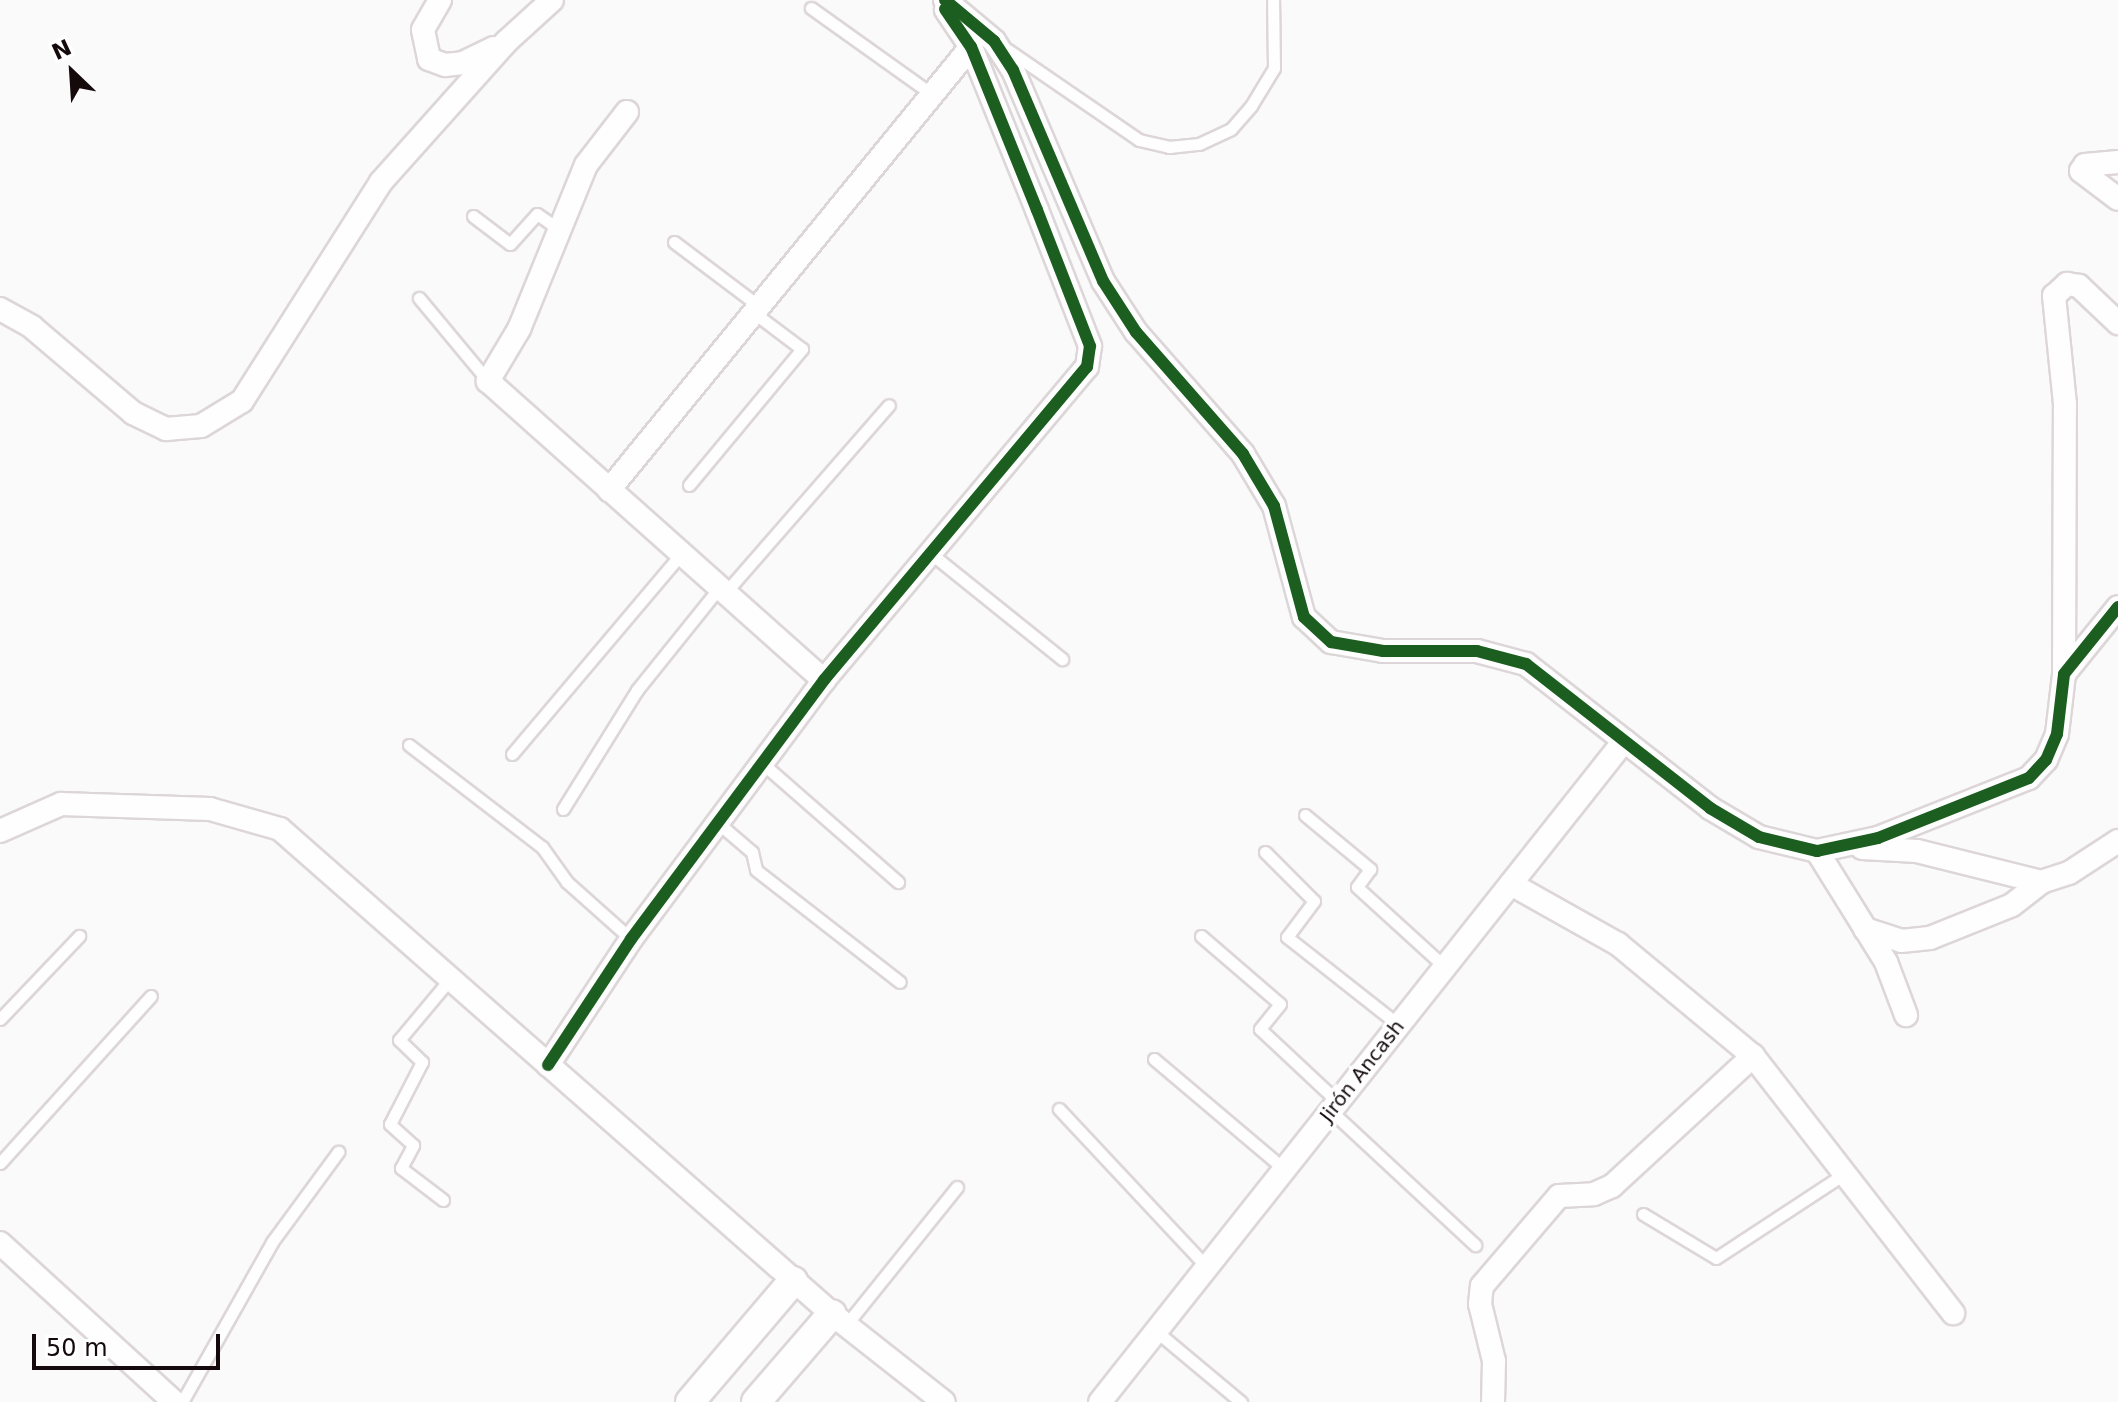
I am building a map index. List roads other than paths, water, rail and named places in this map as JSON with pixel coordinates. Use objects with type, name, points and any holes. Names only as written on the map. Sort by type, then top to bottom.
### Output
[{"type":"street","points":[[440,0],[423,30],[429,59],[445,65],[463,63],[506,42]]},
{"type":"street","points":[[0,309],[32,327],[133,413],[166,429],[201,426],[242,401],[381,182],[506,42],[552,0]]},
{"type":"street","points":[[942,0],[994,41],[1013,70],[1103,281],[1136,332],[1243,454],[1274,506],[1304,617],[1331,642],[1383,651],[1477,651],[1526,664],[1710,808],[1759,837],[1817,851],[1849,848],[1917,851],[2041,882]]},
{"type":"street","points":[[548,1065],[631,939],[824,680],[1087,367],[1090,346],[971,47],[942,0]]},
{"type":"street","points":[[609,490],[971,47]]},
{"type":"street","points":[[627,112],[586,165],[519,329],[488,381],[824,680]]},
{"type":"street","points":[[2118,162],[2085,165],[2081,171],[2118,199]]},
{"type":"street","points":[[1849,848],[2029,778],[2046,760],[2057,734],[2064,674],[2065,404],[2054,296],[2067,284],[2079,286],[2118,323]]},
{"type":"street","points":[[2064,674],[2118,607]]},
{"type":"street","name":"Jirón Ancash","points":[[1100,1402],[1624,741]]},
{"type":"street","points":[[0,831],[61,804],[210,809],[280,829],[793,1281],[944,1402]]},
{"type":"street","points":[[1865,929],[1901,941],[1930,938],[2012,905],[2041,882],[2069,873],[2118,841]]},
{"type":"street","points":[[1817,851],[1886,962],[1906,1015]]},
{"type":"street","points":[[1511,884],[1618,944],[1753,1056],[1847,1172],[1953,1313]]},
{"type":"street","points":[[1493,1402],[1494,1361],[1480,1304],[1482,1286],[1559,1196],[1594,1194],[1612,1186],[1753,1056]]},
{"type":"street","points":[[0,1243],[174,1402]]},
{"type":"street","points":[[690,1402],[793,1281]]},
{"type":"street","points":[[756,1402],[839,1320]]},
{"type":"lane","points":[[994,41],[1139,140],[1169,147],[1199,144],[1231,129],[1274,68],[1273,0]]},
{"type":"lane","points":[[811,8],[933,95]]},
{"type":"lane","points":[[473,216],[510,244],[537,214],[560,230]]},
{"type":"lane","points":[[674,242],[802,349],[689,485]]},
{"type":"lane","points":[[419,298],[488,381]]},
{"type":"lane","points":[[563,809],[637,690],[722,590],[889,405]]},
{"type":"lane","points":[[929,552],[1062,659]]},
{"type":"lane","points":[[512,754],[681,554]]},
{"type":"lane","points":[[409,745],[542,847],[567,882],[631,939]]},
{"type":"lane","points":[[762,763],[898,882]]},
{"type":"lane","points":[[1305,815],[1370,869],[1357,887],[1445,967]]},
{"type":"lane","points":[[718,823],[752,852],[756,870],[900,982]]},
{"type":"lane","points":[[1265,852],[1314,901],[1287,937],[1399,1025]]},
{"type":"lane","points":[[0,1019],[79,936]]},
{"type":"lane","points":[[1201,936],[1280,1004],[1260,1029],[1475,1245]]},
{"type":"lane","points":[[443,1200],[401,1168],[413,1145],[390,1124],[422,1062],[399,1040],[450,979]]},
{"type":"lane","points":[[0,1163],[151,996]]},
{"type":"lane","points":[[1154,1059],[1284,1169]]},
{"type":"lane","points":[[1059,1109],[1207,1267]]},
{"type":"lane","points":[[182,1402],[272,1242],[338,1152]]},
{"type":"lane","points":[[1643,1214],[1716,1258],[1847,1172]]},
{"type":"lane","points":[[839,1320],[957,1187]]},
{"type":"lane","points":[[1156,1331],[1241,1402]]}]
